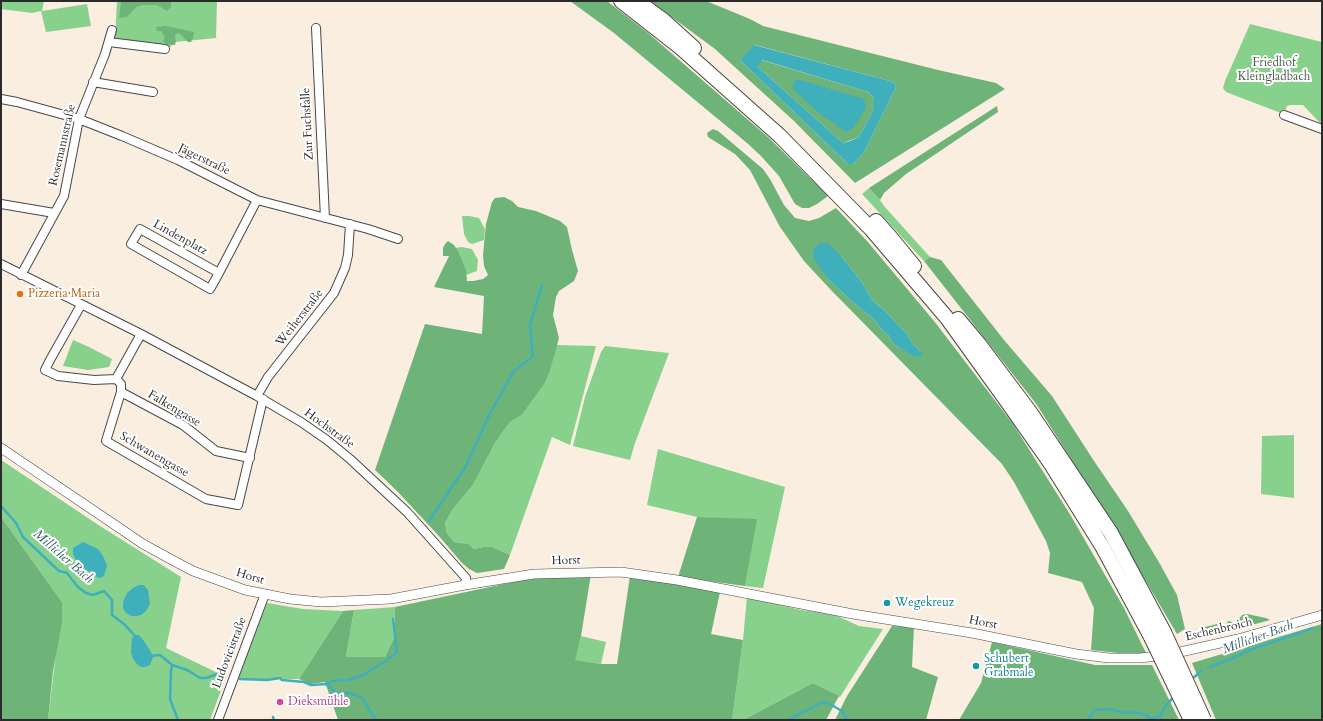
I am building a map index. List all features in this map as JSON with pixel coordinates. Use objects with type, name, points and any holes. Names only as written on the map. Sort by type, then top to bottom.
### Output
[{"type":"highway","points":[[621,1],[680,48],[780,136],[871,230],[947,318],[1051,464],[1157,635],[1204,720]]},
{"type":"highway","points":[[637,1],[663,20],[797,139],[891,238],[979,344],[1030,412],[1111,534],[1157,635],[1191,720]]},
{"type":"street","name":"Zur Fuchsfalle","points":[[316,28],[325,218]]},
{"type":"street","name":"Rosemannstraße","points":[[21,275],[64,196],[79,120],[105,54],[112,30]]},
{"type":"street","points":[[108,42],[165,49]]},
{"type":"street","points":[[93,82],[153,92]]},
{"type":"street","name":"Jägerstraße","points":[[1,99],[17,102],[79,120],[122,136],[178,160],[257,200],[350,224],[398,239]]},
{"type":"street","points":[[1284,115],[1322,129]]},
{"type":"street","points":[[219,274],[257,200]]},
{"type":"street","points":[[1,204],[54,213]]},
{"type":"street","name":"Weiherstraße","points":[[238,504],[250,458],[260,398],[268,377],[334,293],[345,268],[348,254],[350,224]]},
{"type":"street","name":"Lindenplatz","points":[[140,229],[219,274],[210,289],[131,244],[140,229]]},
{"type":"street","name":"Hochstraße","points":[[1,264],[141,334],[260,398],[301,422],[327,440],[350,459],[407,512],[466,578],[465,585]]},
{"type":"street","points":[[81,305],[45,370],[58,376],[94,380],[116,378]]},
{"type":"street","points":[[116,378],[141,334]]},
{"type":"street","points":[[116,378],[121,384],[121,392]]},
{"type":"street","name":"Falkengasse","points":[[121,392],[183,425],[216,451],[250,458]]},
{"type":"street","name":"Schwanengasse","points":[[121,392],[106,441],[206,499],[238,504]]},
{"type":"street","name":"Horst","points":[[1,448],[115,525],[193,571],[245,590],[290,599],[321,602],[391,599],[534,574],[621,572],[677,580],[853,614],[972,633],[1076,654],[1110,658],[1140,658],[1167,655]]},
{"type":"street","name":"Ludovicistraße","points":[[218,720],[265,594]]},
{"type":"street","name":"Eschenbroich","points":[[1167,655],[1238,639],[1322,616]]},
{"type":"green space","points":[[1,1],[44,1],[42,11],[87,4],[91,26],[46,32],[41,11],[32,13],[1,9]]},
{"type":"green space","points":[[117,1],[217,1],[216,38],[175,42],[170,47],[115,38]]},
{"type":"green space","points":[[121,1],[171,2],[171,7],[167,11],[157,5],[142,5],[136,7],[127,17],[119,18]]},
{"type":"green space","points":[[570,1],[607,1],[647,32],[769,138],[828,196],[809,208],[802,208],[795,204],[779,176],[747,143],[614,33]]},
{"type":"green space","points":[[650,1],[706,1],[763,26],[996,83],[1005,89],[855,183],[794,121],[715,49]],"holes":[[[755,45],[894,83],[896,87],[864,152],[853,164],[848,164],[740,60]]]},
{"type":"green space","name":"Friedhof Kleingladbach","points":[[1250,24],[1322,42],[1322,125],[1303,105],[1287,106],[1285,111],[1286,115],[1226,92],[1223,88]]},
{"type":"green space","points":[[166,26],[194,32],[191,42],[188,42],[179,33],[176,34],[175,37],[175,45],[167,44],[163,41],[165,37],[161,31],[157,31],[156,27]]},
{"type":"green space","points":[[761,60],[868,92],[874,98],[874,109],[859,137],[843,143],[758,67]]},
{"type":"green space","points":[[997,106],[998,112],[906,174],[884,193],[880,200],[869,188]]},
{"type":"green space","points":[[713,129],[718,131],[763,169],[784,205],[795,218],[809,221],[819,218],[836,208],[867,241],[934,321],[1013,424],[1071,516],[1124,608],[1146,653],[1118,653],[1091,650],[1094,608],[1082,582],[1048,573],[1050,553],[1046,541],[1014,482],[1002,464],[804,261],[780,227],[750,170],[735,154],[708,137],[707,133]],"holes":[[[841,256],[861,281],[873,301],[907,334],[913,344],[921,352],[906,351],[892,342],[889,336],[880,328],[876,321],[830,281],[824,271]]]},
{"type":"green space","points":[[869,188],[930,257],[924,261],[862,194]]},
{"type":"green space","points":[[504,197],[512,201],[518,207],[536,211],[560,221],[567,227],[578,271],[574,281],[559,291],[556,297],[553,315],[559,338],[550,371],[545,383],[522,415],[510,422],[502,433],[495,443],[473,485],[453,509],[445,523],[447,533],[454,542],[469,544],[474,549],[492,547],[510,555],[504,569],[477,573],[462,563],[397,491],[375,470],[425,324],[482,334],[484,296],[434,287],[449,256],[443,256],[443,248],[448,241],[454,245],[458,251],[466,270],[467,281],[483,279],[488,275],[484,266],[483,255],[486,224],[492,202],[495,198]]},
{"type":"green space","points":[[462,216],[479,218],[485,229],[484,240],[472,244],[468,242],[464,234]]},
{"type":"green space","points":[[462,247],[472,249],[478,260],[477,271],[466,275],[455,248]]},
{"type":"green space","points":[[930,257],[941,260],[1004,340],[1052,396],[1128,511],[1160,564],[1177,595],[1185,629],[1177,634],[1124,544],[1037,405],[924,261]]},
{"type":"green space","points":[[73,340],[112,359],[109,367],[88,370],[63,366]]},
{"type":"green space","points":[[556,345],[596,346],[570,445],[552,437],[510,555],[492,547],[474,549],[469,544],[454,542],[447,533],[445,523],[453,509],[473,485],[495,443],[502,433],[510,422],[522,415],[545,383],[550,371]]},
{"type":"green space","points":[[605,346],[669,353],[630,460],[573,446],[585,397],[601,352]]},
{"type":"green space","points":[[1294,435],[1294,498],[1261,494],[1262,436]]},
{"type":"green space","points":[[658,449],[785,487],[763,588],[745,586],[756,520],[697,517],[647,505]]},
{"type":"green space","points":[[1,460],[100,526],[181,577],[166,648],[226,677],[210,720],[48,720],[62,602],[1,517]]},
{"type":"green space","points":[[1,517],[62,602],[62,623],[53,671],[48,720],[1,720]]},
{"type":"green space","points":[[697,517],[757,519],[745,586],[678,577]]},
{"type":"green space","points":[[591,574],[581,636],[575,660],[601,664],[617,664],[630,576],[720,592],[711,634],[743,640],[732,720],[338,720],[325,682],[311,684],[299,679],[343,611],[354,610],[346,657],[385,657],[394,638],[395,607],[537,577]]},
{"type":"green space","points":[[747,597],[801,610],[833,614],[859,626],[883,629],[840,697],[813,683],[743,720],[732,720],[743,640]]},
{"type":"green space","points":[[267,603],[303,609],[343,611],[299,679],[237,679]]},
{"type":"green space","points":[[395,607],[394,638],[385,657],[346,657],[354,610]]},
{"type":"green space","points":[[1247,614],[1270,620],[1220,634],[1201,636],[1205,627],[1217,624],[1226,625],[1228,621],[1236,623],[1242,615]]},
{"type":"green space","points":[[1322,624],[1322,720],[1216,720],[1192,663]]},
{"type":"green space","points":[[892,626],[914,627],[912,667],[938,677],[926,720],[835,720],[847,696]]},
{"type":"green space","points":[[581,636],[606,642],[601,664],[574,660]]},
{"type":"green space","points":[[992,642],[1095,665],[1152,665],[1179,720],[959,720],[981,683]]},
{"type":"green space","points":[[813,683],[839,696],[826,720],[743,720]]},
{"type":"water","points":[[754,45],[890,81],[894,83],[896,87],[864,152],[853,164],[848,164],[740,60]],"holes":[[[762,60],[868,92],[874,98],[874,109],[859,137],[843,143],[758,67]]]},
{"type":"water","points":[[797,79],[864,99],[866,108],[853,128],[846,132],[819,113],[795,91],[792,85]]},
{"type":"water","points":[[821,243],[829,244],[841,256],[861,281],[873,301],[907,334],[913,344],[921,352],[922,357],[914,356],[898,347],[880,328],[876,321],[830,281],[814,259],[813,249]]},
{"type":"water","points":[[83,542],[98,549],[103,556],[107,565],[104,576],[99,578],[93,575],[77,562],[73,554],[73,548]]},
{"type":"water","points":[[139,585],[144,585],[148,590],[150,604],[146,611],[141,615],[131,616],[126,613],[123,608],[123,602],[127,593]]},
{"type":"water","points":[[139,635],[144,641],[153,657],[150,665],[145,667],[141,667],[137,664],[133,659],[131,652],[132,638]]},
{"type":"waterway","points":[[429,521],[466,466],[489,415],[514,371],[533,356],[530,325],[542,285]]},
{"type":"waterway","name":"Millicher Bach","points":[[1,506],[16,523],[23,537],[59,571],[67,573],[78,587],[86,593],[93,595],[104,591],[112,600],[112,615],[124,624],[136,637]]},
{"type":"waterway","points":[[327,684],[333,681],[348,680],[363,675],[386,661],[397,652],[393,619]]},
{"type":"waterway","name":"Millicher Bach","points":[[1210,667],[1250,650],[1313,628]]},
{"type":"waterway","name":"Millicher Bach","points":[[150,656],[160,655],[172,665],[187,670],[200,678],[206,678],[224,672]]},
{"type":"waterway","points":[[172,665],[170,699],[178,720]]},
{"type":"waterway","name":"Millicher Bach","points":[[1191,680],[1201,671]]},
{"type":"waterway","name":"Millicher Bach","points":[[240,679],[267,680],[280,678],[282,680],[304,682],[311,685],[327,684],[336,693],[350,693],[362,698],[376,720]]},
{"type":"waterway","name":"Millicher Bach","points":[[1088,720],[1094,710],[1109,709],[1125,713],[1135,712],[1146,715],[1150,719],[1160,716],[1167,704],[1175,696]]},
{"type":"waterway","name":"Millicher Bach","points":[[788,720],[821,703],[828,703],[842,711],[847,720]]},
{"type":"place","name":"Pizzeria Maria","points":[[20,294]]},
{"type":"place","name":"Wegekreuz","points":[[887,603]]},
{"type":"place","name":"Schubert Grabmale","points":[[976,666]]},
{"type":"place","name":"Dieksmühle","points":[[280,702]]}]
